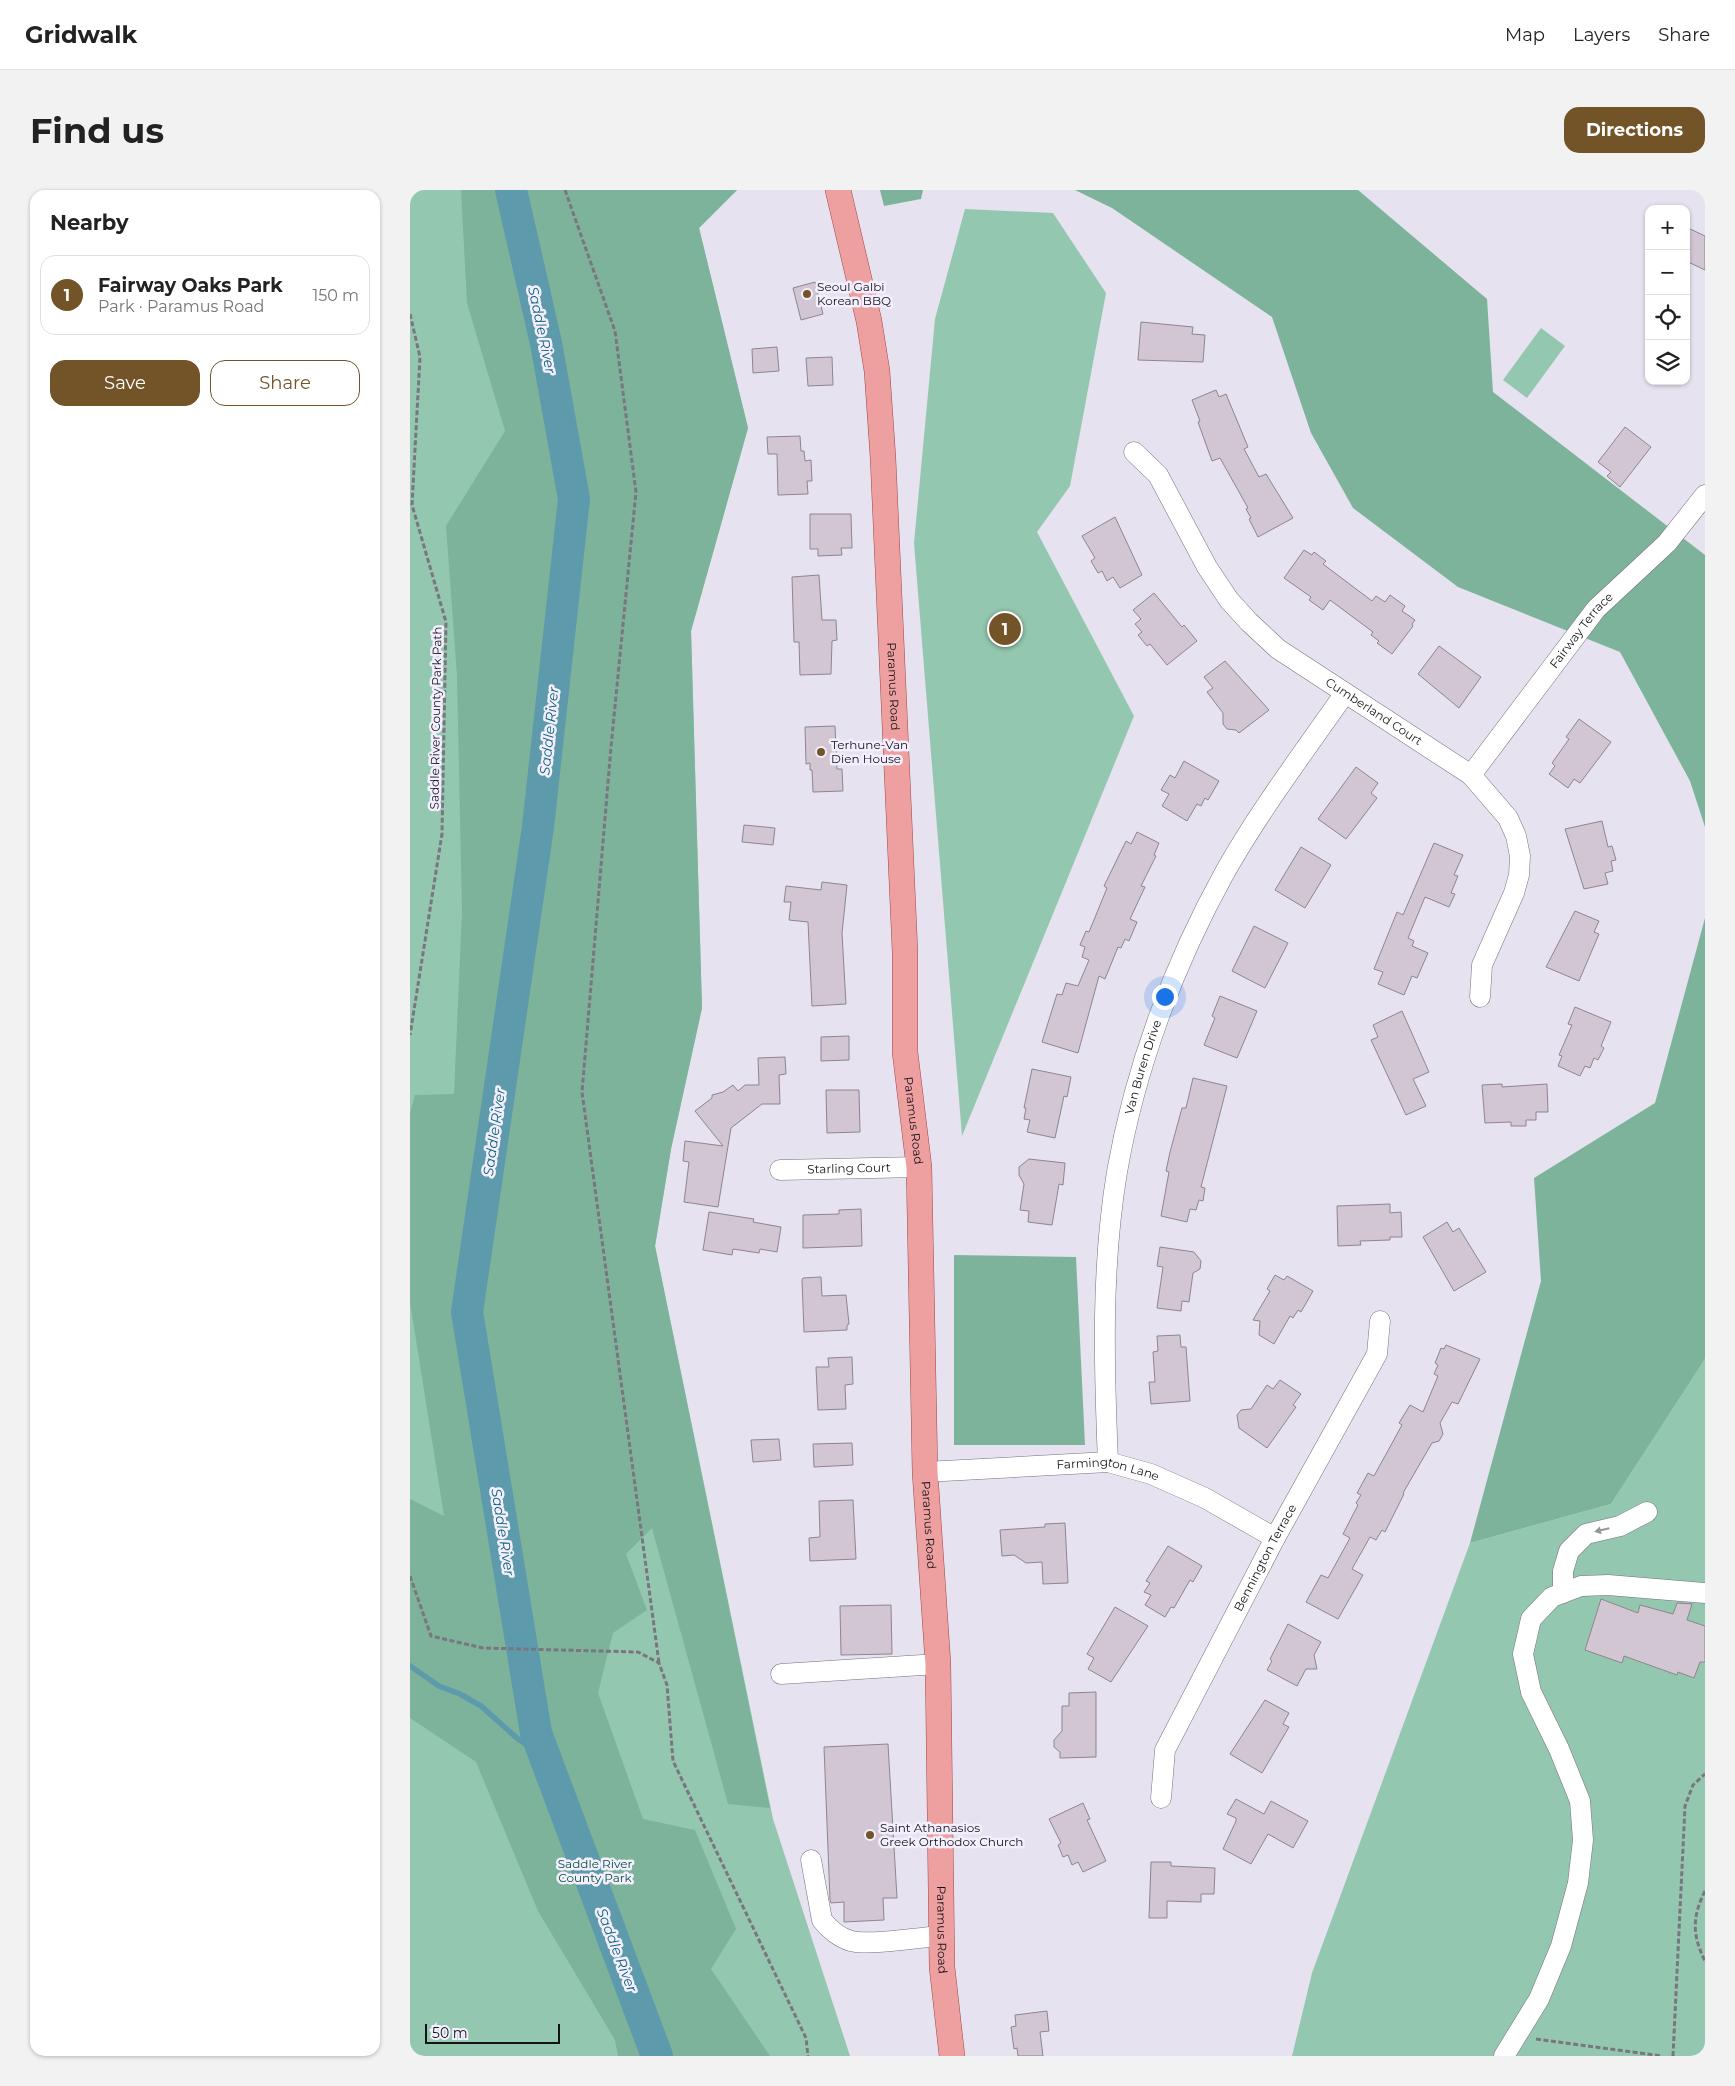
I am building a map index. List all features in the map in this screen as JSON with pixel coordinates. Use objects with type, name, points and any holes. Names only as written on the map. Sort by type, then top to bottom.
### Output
[{"type":"main road","name":"Paramus Road","points":[[838,190],[869,321],[877,371],[884,468],[905,942],[905,1052],[919,1167],[925,1472],[938,1664],[942,1967],[952,2056]]},
{"type":"street","name":"Cumberland Court","points":[[1134,452],[1158,474],[1207,567],[1229,600],[1249,622],[1278,649],[1470,775],[1508,818],[1516,836],[1520,856],[1519,875],[1514,893],[1482,966],[1480,997]]},
{"type":"street","name":"Fairway Terrace","points":[[1470,775],[1596,609],[1667,543],[1705,495]]},
{"type":"street","name":"Van Buren Drive","points":[[1108,1462],[1104,1374],[1105,1300],[1110,1228],[1117,1173],[1127,1124],[1143,1067],[1168,994],[1224,874],[1250,831],[1345,692]]},
{"type":"street","name":"Starling Court","points":[[780,1170],[919,1167]]},
{"type":"street","name":"Bennington Terrace","points":[[1162,1798],[1165,1750],[1275,1538],[1377,1354],[1380,1320]]},
{"type":"street","name":"Farmington Lane","points":[[925,1472],[1108,1462],[1152,1474],[1205,1498],[1275,1538]]},
{"type":"street","points":[[1563,1593],[1563,1571],[1569,1551],[1586,1534],[1620,1526],[1647,1512]]},
{"type":"street","points":[[1504,2056],[1539,1999],[1561,1946],[1578,1882],[1583,1840],[1580,1801],[1560,1749],[1531,1692],[1523,1654],[1531,1619],[1552,1597],[1581,1586],[1608,1585],[1705,1593]]},
{"type":"street","points":[[780,1674],[938,1664]]},
{"type":"street","points":[[811,1860],[822,1920],[828,1928],[842,1937],[850,1941],[864,1942],[942,1936]]},
{"type":"path","points":[[565,190],[615,331],[636,492],[611,747],[582,1092],[659,1663],[667,1685],[673,1761],[806,2038],[808,2056]]},
{"type":"path","name":"Saddle River County Park Path","points":[[410,314],[420,357],[412,505],[446,622],[442,834],[410,1035]]},
{"type":"path","points":[[410,1576],[431,1636],[483,1648],[581,1649],[638,1652],[659,1663]]},
{"type":"path","points":[[1673,2056],[1685,1806],[1693,1785],[1705,1774]]},
{"type":"path","points":[[1705,1891],[1694,1926],[1698,1945],[1705,1961]]},
{"type":"path","points":[[1516,2036],[1662,2056]]},
{"type":"green space","name":"Saddle River County Park","points":[[410,190],[737,190],[699,228],[748,428],[691,631],[702,1008],[671,1149],[655,1246],[773,1819],[850,2056],[410,2056]]},
{"type":"green space","name":"Saddle River County Park","points":[[461,190],[737,190],[699,228],[748,428],[691,631],[702,1008],[671,1149],[655,1246],[770,1808],[728,1804],[652,1528],[626,1554],[647,1610],[613,1633],[598,1693],[643,1819],[695,1830],[736,1929],[711,1969],[770,2056],[618,2056],[615,2040],[538,1911],[476,1762],[410,1718],[410,1499],[444,1516],[410,1302],[410,1113],[415,1095],[454,1094],[462,912],[457,676],[446,526],[505,431],[467,303]]},
{"type":"green space","points":[[880,190],[923,190],[921,199],[884,206]]},
{"type":"green space","points":[[1075,190],[1358,190],[1487,299],[1493,392],[1705,555],[1705,827],[1690,781],[1620,652],[1458,587],[1353,508],[1311,433],[1272,317],[1112,208]]},
{"type":"green space","points":[[965,209],[1053,213],[1106,293],[1070,486],[1037,532],[1134,716],[962,1136],[914,543],[935,319]]},
{"type":"green space","points":[[1541,328],[1565,346],[1527,398],[1503,380]]},
{"type":"green space","points":[[1705,918],[1705,1359],[1611,1504],[1470,1543],[1541,1281],[1534,1178],[1655,1103]]},
{"type":"green space","points":[[954,1255],[1076,1257],[1085,1445],[954,1445]]},
{"type":"green space","points":[[1705,1359],[1705,2056],[1292,2056],[1312,1973],[1470,1543],[1611,1504]]},
{"type":"building","points":[[1690,229],[1705,236],[1705,270],[1690,263]]},
{"type":"building","points":[[815,282],[823,314],[801,320],[793,288]]},
{"type":"building","points":[[1141,322],[1193,327],[1192,334],[1205,335],[1203,362],[1138,360]]},
{"type":"building","points":[[777,347],[779,371],[753,373],[752,349]]},
{"type":"building","points":[[832,357],[833,385],[808,386],[806,358]]},
{"type":"building","points":[[1216,390],[1219,397],[1226,394],[1248,447],[1244,449],[1259,477],[1266,474],[1293,518],[1258,537],[1249,519],[1251,518],[1246,509],[1248,508],[1220,458],[1212,461],[1198,422],[1200,421],[1192,400]]},
{"type":"building","points":[[1625,427],[1651,447],[1620,487],[1607,476],[1611,472],[1598,462]]},
{"type":"building","points":[[800,436],[801,451],[804,451],[805,461],[811,460],[812,481],[807,481],[808,494],[778,495],[777,454],[768,454],[767,437]]},
{"type":"building","points":[[810,514],[851,514],[852,548],[841,548],[842,555],[818,556],[818,549],[810,549]]},
{"type":"building","points":[[1115,517],[1142,575],[1120,588],[1113,577],[1107,581],[1102,571],[1098,573],[1091,561],[1095,558],[1082,536]]},
{"type":"building","points":[[1304,550],[1312,555],[1314,552],[1326,561],[1323,564],[1372,601],[1376,596],[1385,602],[1390,595],[1405,606],[1402,611],[1415,620],[1412,624],[1413,626],[1392,654],[1377,643],[1379,641],[1371,635],[1373,632],[1330,600],[1323,610],[1309,600],[1311,597],[1284,578]]},
{"type":"building","points":[[819,575],[822,620],[836,620],[837,640],[832,641],[831,674],[800,675],[799,642],[794,642],[792,577]]},
{"type":"building","points":[[1154,593],[1182,627],[1184,625],[1197,641],[1167,665],[1150,644],[1147,646],[1138,635],[1142,632],[1135,624],[1141,619],[1133,610]]},
{"type":"building","points":[[1439,646],[1481,677],[1459,708],[1418,674]]},
{"type":"building","points":[[1225,661],[1269,710],[1239,733],[1236,730],[1227,729],[1223,724],[1223,713],[1207,692],[1213,688],[1204,677]]},
{"type":"building","points":[[1579,719],[1611,742],[1580,783],[1574,779],[1568,788],[1549,774],[1555,766],[1552,763],[1569,739],[1566,737]]},
{"type":"building","name":"Terhune-Van Dien House","points":[[835,726],[837,769],[842,769],[843,791],[813,792],[812,770],[810,770],[810,763],[806,764],[805,727]]},
{"type":"building","points":[[1184,761],[1219,781],[1208,800],[1205,798],[1201,806],[1197,804],[1187,821],[1162,806],[1169,794],[1161,790],[1170,775],[1175,778]]},
{"type":"building","points":[[1356,767],[1378,783],[1371,793],[1377,798],[1346,839],[1318,819]]},
{"type":"building","points":[[1602,821],[1608,847],[1612,846],[1616,860],[1611,861],[1613,871],[1605,873],[1608,884],[1584,889],[1565,829]]},
{"type":"building","points":[[744,825],[775,828],[773,845],[742,842]]},
{"type":"building","points":[[1137,832],[1159,843],[1154,855],[1156,856],[1141,886],[1145,887],[1130,919],[1137,922],[1129,941],[1125,939],[1121,948],[1118,947],[1105,979],[1099,976],[1078,1053],[1042,1042],[1057,994],[1062,995],[1066,983],[1078,986],[1089,960],[1082,957],[1085,947],[1080,945],[1086,931],[1089,932],[1107,888],[1104,886],[1126,841],[1131,844]]},
{"type":"building","points":[[1434,843],[1463,855],[1454,875],[1458,876],[1451,893],[1455,894],[1449,907],[1425,897],[1408,938],[1414,941],[1412,946],[1428,953],[1417,978],[1412,976],[1404,995],[1378,984],[1383,972],[1374,969],[1397,912],[1403,915]]},
{"type":"building","points":[[1301,847],[1331,865],[1305,908],[1275,890]]},
{"type":"building","points":[[822,882],[847,885],[842,933],[846,1004],[812,1006],[808,922],[789,920],[791,902],[784,902],[786,886],[821,890]]},
{"type":"building","points":[[1575,911],[1599,921],[1594,932],[1599,934],[1579,981],[1546,967]]},
{"type":"building","points":[[1254,926],[1288,943],[1265,988],[1232,971]]},
{"type":"building","points":[[1220,996],[1257,1011],[1237,1058],[1204,1045],[1215,1018],[1212,1016]]},
{"type":"building","points":[[1575,1007],[1611,1022],[1601,1046],[1604,1048],[1598,1060],[1594,1058],[1590,1068],[1585,1066],[1580,1076],[1558,1066],[1562,1056],[1559,1055],[1572,1025],[1568,1024]]},
{"type":"building","points":[[1402,1011],[1429,1072],[1413,1079],[1426,1106],[1406,1115],[1371,1040],[1378,1037],[1373,1025]]},
{"type":"building","points":[[849,1036],[849,1060],[821,1061],[821,1037]]},
{"type":"building","points":[[785,1057],[786,1074],[779,1075],[780,1104],[762,1104],[731,1128],[718,1207],[684,1202],[689,1162],[683,1161],[685,1141],[723,1146],[695,1111],[712,1098],[712,1095],[723,1092],[733,1085],[738,1091],[745,1085],[759,1085],[758,1058]]},
{"type":"building","points":[[1032,1069],[1071,1077],[1067,1097],[1064,1096],[1055,1138],[1027,1132],[1030,1120],[1024,1119],[1026,1108],[1024,1108]]},
{"type":"building","points":[[1193,1078],[1227,1086],[1201,1187],[1205,1188],[1203,1201],[1199,1200],[1196,1210],[1190,1209],[1187,1222],[1161,1216],[1169,1172],[1166,1171],[1170,1152],[1182,1108],[1186,1108]]},
{"type":"building","points":[[1502,1084],[1502,1087],[1547,1084],[1548,1112],[1536,1112],[1536,1120],[1526,1120],[1526,1126],[1511,1126],[1511,1122],[1485,1123],[1482,1085]]},
{"type":"building","points":[[826,1090],[859,1090],[860,1132],[827,1133]]},
{"type":"building","points":[[1029,1159],[1065,1163],[1063,1185],[1059,1184],[1052,1225],[1028,1222],[1029,1211],[1020,1210],[1024,1184],[1019,1175],[1019,1167]]},
{"type":"building","points":[[1390,1204],[1390,1213],[1401,1212],[1402,1237],[1390,1237],[1390,1240],[1360,1241],[1361,1245],[1338,1246],[1337,1206]]},
{"type":"building","points":[[861,1209],[862,1246],[803,1248],[803,1215],[839,1214],[839,1210]]},
{"type":"building","points":[[709,1212],[754,1219],[753,1222],[781,1227],[777,1252],[760,1249],[759,1253],[733,1249],[732,1255],[703,1250]]},
{"type":"building","points":[[1447,1222],[1453,1232],[1459,1228],[1486,1272],[1454,1291],[1423,1237]]},
{"type":"building","points":[[1160,1247],[1194,1252],[1201,1261],[1200,1269],[1193,1273],[1189,1302],[1182,1301],[1181,1311],[1157,1308],[1163,1267],[1157,1266]]},
{"type":"building","points":[[1275,1275],[1284,1280],[1287,1276],[1313,1291],[1301,1312],[1298,1310],[1293,1318],[1290,1316],[1274,1344],[1259,1335],[1260,1321],[1253,1320],[1270,1291],[1267,1289]]},
{"type":"building","points":[[821,1277],[822,1296],[846,1295],[849,1324],[847,1325],[847,1330],[804,1332],[802,1280],[803,1278]]},
{"type":"building","points":[[1180,1335],[1181,1347],[1186,1347],[1190,1401],[1151,1404],[1149,1382],[1155,1382],[1153,1352],[1158,1351],[1157,1336]]},
{"type":"building","points":[[1446,1345],[1480,1359],[1458,1404],[1452,1402],[1440,1423],[1443,1434],[1439,1441],[1432,1443],[1403,1493],[1385,1532],[1382,1530],[1376,1540],[1370,1537],[1352,1569],[1363,1575],[1338,1619],[1306,1602],[1321,1575],[1328,1578],[1350,1538],[1343,1534],[1358,1505],[1356,1503],[1361,1495],[1357,1493],[1368,1473],[1374,1476],[1402,1425],[1399,1423],[1410,1405],[1423,1412],[1438,1376],[1434,1374],[1438,1365],[1435,1363],[1441,1348],[1444,1349]]},
{"type":"building","points":[[852,1357],[853,1384],[845,1385],[846,1409],[818,1410],[816,1367],[829,1367],[828,1358]]},
{"type":"building","points":[[1280,1380],[1301,1394],[1293,1405],[1296,1407],[1267,1448],[1239,1428],[1237,1415],[1241,1410],[1251,1409],[1267,1385],[1273,1389]]},
{"type":"building","points":[[779,1439],[781,1460],[753,1462],[751,1440]]},
{"type":"building","points":[[852,1443],[853,1465],[814,1467],[813,1444]]},
{"type":"building","points":[[853,1500],[856,1559],[810,1561],[809,1538],[820,1537],[819,1501]]},
{"type":"building","points":[[1065,1523],[1068,1583],[1043,1584],[1042,1562],[1026,1563],[1014,1555],[1002,1556],[1000,1530],[1045,1527],[1045,1524]]},
{"type":"building","points":[[1168,1546],[1202,1566],[1193,1582],[1190,1580],[1174,1608],[1171,1607],[1165,1617],[1145,1605],[1151,1595],[1144,1592],[1150,1583],[1146,1581]]},
{"type":"building","points":[[1601,1599],[1638,1613],[1640,1605],[1673,1614],[1677,1603],[1692,1604],[1687,1620],[1705,1626],[1705,1662],[1700,1662],[1694,1678],[1678,1672],[1677,1675],[1624,1656],[1622,1663],[1585,1650]]},
{"type":"building","points":[[891,1605],[892,1654],[841,1655],[840,1606]]},
{"type":"building","points":[[1115,1607],[1148,1626],[1111,1682],[1088,1669],[1094,1658],[1087,1654]]},
{"type":"building","points":[[1288,1624],[1321,1642],[1314,1655],[1317,1669],[1306,1669],[1297,1686],[1267,1670],[1272,1661],[1270,1659]]},
{"type":"building","points":[[1096,1692],[1096,1757],[1060,1758],[1060,1752],[1054,1747],[1054,1740],[1062,1731],[1062,1706],[1069,1706],[1069,1693]]},
{"type":"building","points":[[1265,1700],[1289,1713],[1283,1724],[1289,1727],[1262,1773],[1230,1754]]},
{"type":"building","name":"Saint Athanasios Greek Orthodox Church","points":[[888,1744],[897,1898],[883,1898],[884,1920],[844,1922],[844,1902],[831,1903],[830,1900],[824,1747]]},
{"type":"building","points":[[1236,1799],[1264,1814],[1271,1801],[1308,1821],[1293,1848],[1268,1834],[1251,1864],[1223,1849],[1236,1821],[1236,1818],[1227,1814]]},
{"type":"building","points":[[1083,1803],[1090,1819],[1087,1820],[1106,1861],[1083,1872],[1078,1862],[1072,1865],[1068,1855],[1063,1857],[1058,1845],[1061,1843],[1049,1819]]},
{"type":"building","points":[[1151,1862],[1171,1862],[1171,1866],[1215,1868],[1214,1894],[1201,1894],[1201,1902],[1167,1901],[1167,1918],[1149,1918]]},
{"type":"building","points":[[1047,2011],[1049,2031],[1040,2032],[1043,2056],[1018,2056],[1017,2048],[1014,2049],[1011,2027],[1016,2026],[1015,2015]]},
{"type":"waterway","name":"Saddle River","points":[[511,190],[546,343],[574,499],[538,827],[467,1312],[536,1733],[657,2056]]},
{"type":"waterway","points":[[410,1666],[439,1686],[460,1694],[481,1706],[518,1739],[545,1757]]},
{"type":"place","name":"Seoul Galbi Korean BBQ","points":[[807,294]]},
{"type":"place","name":"Fairway Oaks Park","points":[[1005,629]]},
{"type":"place","name":"Terhune-Van Dien House","points":[[821,752]]},
{"type":"place","name":"Saint Athanasios Greek Orthodox Church","points":[[870,1835]]}]
